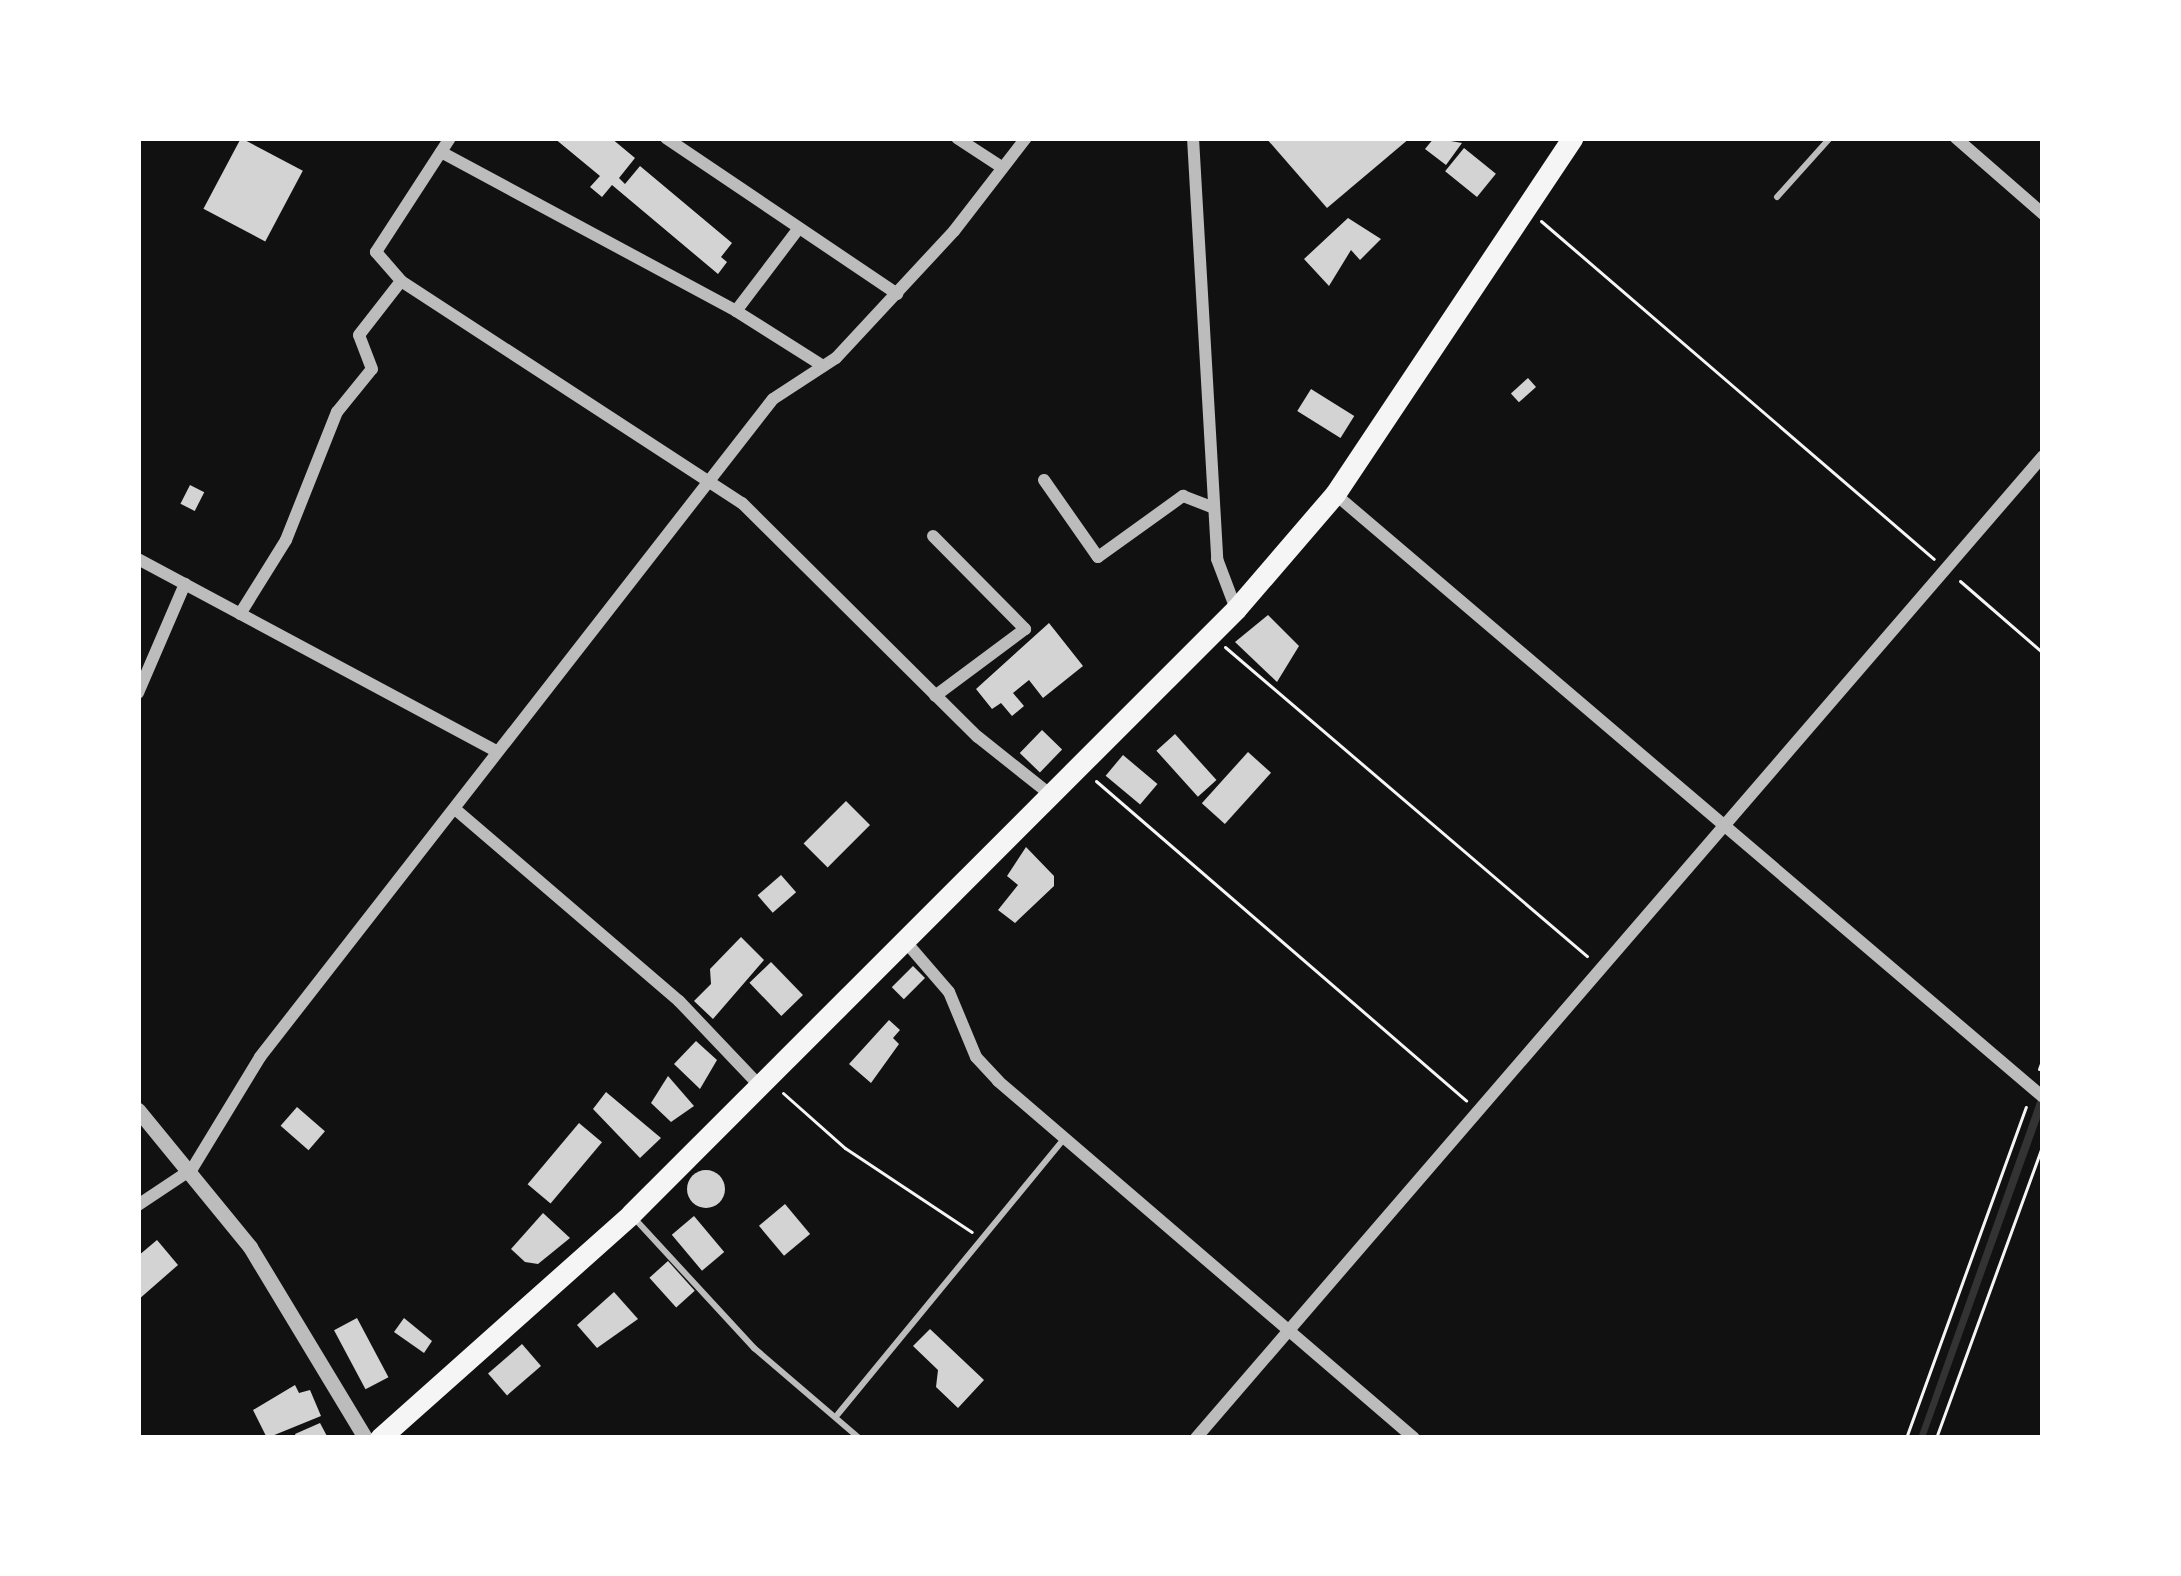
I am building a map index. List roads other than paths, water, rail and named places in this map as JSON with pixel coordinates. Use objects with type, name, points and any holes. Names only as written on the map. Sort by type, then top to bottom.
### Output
[{"type":"highway","points":[[380,1438],[631,1214],[1236,609],[1335,494],[1572,138]]},
{"type":"street","points":[[449,138],[376,252],[401,281],[742,503],[934,696],[1051,795]]},
{"type":"street","points":[[666,138],[897,294]]},
{"type":"street","points":[[958,138],[1000,166]]},
{"type":"street","points":[[138,1204],[192,1169],[260,1057],[773,399],[823,366],[897,294],[1026,138]]},
{"type":"street","points":[[1192,138],[1217,559],[1236,609]]},
{"type":"street","points":[[1956,138],[2043,214]]},
{"type":"street","points":[[441,152],[736,310],[823,366]]},
{"type":"street","points":[[736,310],[799,228]]},
{"type":"street","points":[[240,614],[286,540],[337,412],[372,369],[358,334],[401,281]]},
{"type":"street","points":[[1196,1438],[2043,456]]},
{"type":"street","points":[[1043,480],[1098,557],[1183,496],[1214,508]]},
{"type":"street","points":[[1335,494],[2038,1092]]},
{"type":"street","points":[[933,536],[1025,629],[934,696]]},
{"type":"street","points":[[138,559],[496,752]]},
{"type":"street","points":[[138,693],[185,584]]},
{"type":"street","points":[[455,809],[680,1000],[761,1080]]},
{"type":"street","points":[[905,941],[949,992],[976,1057],[1064,1139],[1414,1438]]},
{"type":"street","points":[[138,1110],[192,1169],[299,1322],[365,1438]]},
{"type":"lane","points":[[1777,197],[1829,138]]},
{"type":"lane","points":[[838,1414],[977,1238],[1064,1139]]},
{"type":"lane","points":[[631,1214],[754,1348],[838,1414],[859,1438]]}]
